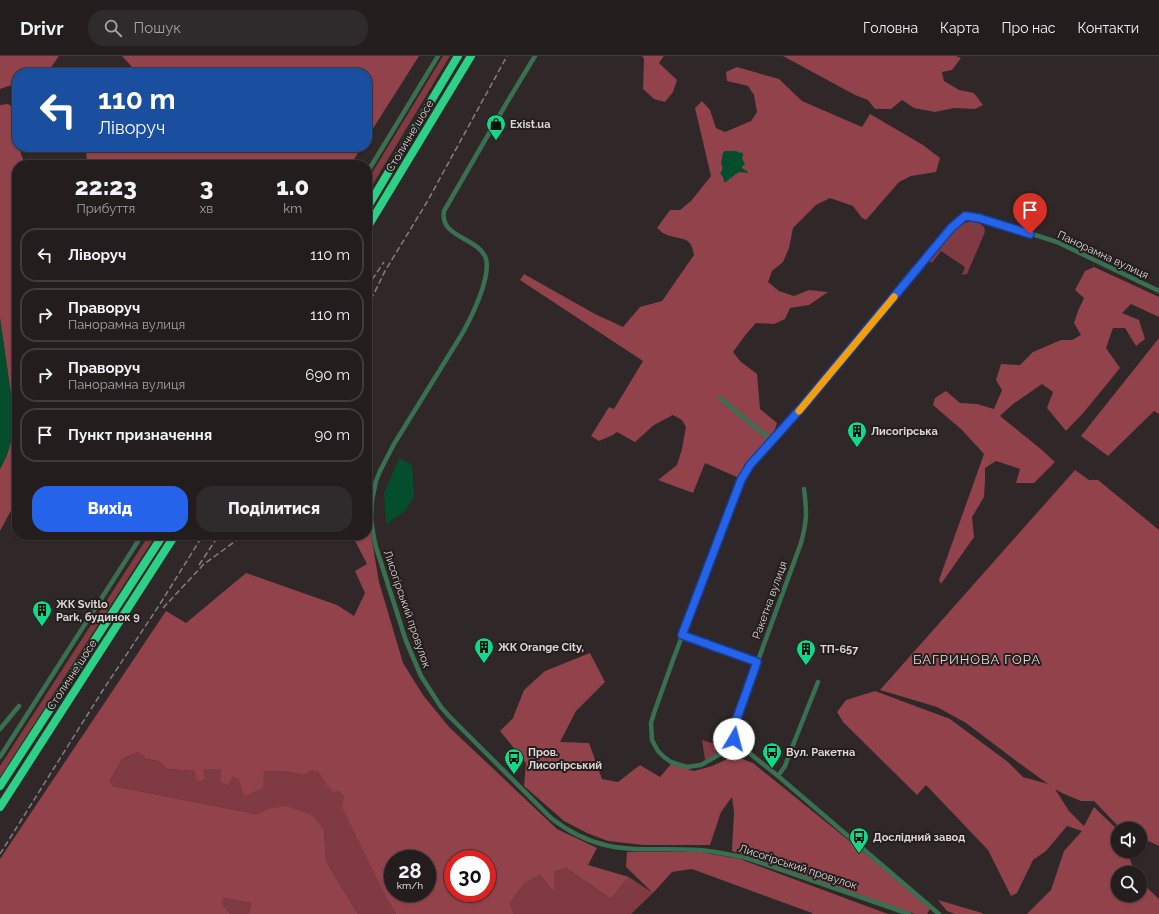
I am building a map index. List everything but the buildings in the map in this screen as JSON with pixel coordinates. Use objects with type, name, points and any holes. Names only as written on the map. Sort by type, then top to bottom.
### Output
[{"type":"highway","name":"Столичне шосе","points":[[372,200],[458,56]]},
{"type":"highway","name":"Столичне шосе","points":[[372,220],[471,56]]},
{"type":"highway","name":"Столичне шосе","points":[[0,786],[160,540]]},
{"type":"highway","name":"Столичне шосе","points":[[0,807],[172,540]]},
{"type":"street","name":"Столичне шосе","points":[[372,165],[438,56]]},
{"type":"street","name":"Лисогірський провулок","points":[[372,500],[376,481],[386,459],[462,334],[470,319],[485,277],[486,264],[482,252],[477,247],[449,230],[444,221],[446,207],[535,56]]},
{"type":"street","name":"Панорамна вулиця","points":[[729,749],[701,765],[687,767],[671,762],[658,751],[652,740],[651,723],[682,635],[741,480],[750,465],[803,406],[951,228],[965,216],[991,221],[1057,242],[1159,291]]},
{"type":"street","points":[[720,398],[772,441]]},
{"type":"street","name":"Ракетна вулиця","points":[[734,739],[737,718],[806,527],[804,489]]},
{"type":"street","name":"Лисогірський провулок","points":[[372,529],[376,547],[406,641],[420,676],[441,707],[465,733],[551,818],[560,825],[581,837],[603,845],[640,850],[700,850],[747,858],[909,914]]},
{"type":"street","name":"Столичне шосе","points":[[0,757],[139,540]]},
{"type":"street","points":[[682,635],[757,662]]},
{"type":"street","points":[[778,776],[790,755],[818,682]]},
{"type":"street","points":[[0,729],[18,706]]},
{"type":"street","points":[[734,739],[738,739],[742,742],[741,752],[733,753],[729,749],[729,743],[734,739]]},
{"type":"street","points":[[742,748],[778,776],[933,911],[939,914]]},
{"type":"shaded area","points":[[0,56],[59,56],[51,68],[12,68],[12,85],[0,89]]},
{"type":"shaded area","points":[[122,56],[419,56],[372,130],[372,68],[132,67]]},
{"type":"shaded area","points":[[443,56],[450,56],[372,186],[372,173]]},
{"type":"shaded area","points":[[642,56],[664,56],[659,63],[677,80],[673,92],[665,102],[654,99],[643,89],[644,59]]},
{"type":"shaded area","points":[[783,56],[956,56],[961,58],[952,70],[942,72],[944,81],[959,90],[974,93],[983,105],[975,109],[954,108],[935,112],[914,108],[902,100],[891,109],[875,109],[868,100],[855,95]]},
{"type":"shaded area","points":[[737,67],[779,79],[802,101],[862,127],[870,114],[923,145],[940,158],[936,172],[911,176],[899,182],[866,220],[862,218],[853,206],[830,198],[816,205],[793,228],[789,248],[783,262],[772,271],[768,282],[779,291],[794,296],[809,290],[828,292],[809,305],[790,308],[785,319],[774,324],[756,323],[733,352],[740,361],[757,374],[760,409],[777,423],[766,444],[739,478],[705,463],[693,493],[658,480],[677,465],[686,427],[682,420],[673,415],[654,425],[635,442],[617,432],[599,441],[591,436],[609,407],[614,409],[643,361],[520,280],[524,274],[595,314],[623,327],[640,307],[662,301],[694,255],[693,248],[687,241],[665,234],[657,228],[670,210],[680,210],[691,201],[711,176],[695,108],[702,101],[710,110],[716,128],[725,132],[751,121],[757,112],[754,95],[748,86],[727,81],[726,72]]},
{"type":"shaded area","points":[[8,104],[12,107],[12,152],[21,152],[23,160],[12,160],[12,508],[0,531],[0,469],[7,455],[11,395],[0,318],[0,105]]},
{"type":"shaded area","points":[[725,151],[742,152],[742,158],[745,165],[742,166],[742,168],[748,173],[739,172],[724,182],[720,173],[722,171],[721,163],[723,153]]},
{"type":"shaded area","points":[[86,152],[359,152],[353,160],[87,160]]},
{"type":"shaded area","points":[[969,222],[980,224],[984,227],[985,232],[967,274],[962,275],[965,267],[941,251],[932,263],[929,261],[952,231],[961,224]]},
{"type":"shaded area","points":[[1094,267],[1159,297],[1159,317],[1131,304],[1122,313],[1139,320],[1145,339],[1136,346],[1125,328],[1113,328],[1106,348],[1120,368],[1085,411],[1066,431],[1047,408],[1053,392],[1042,384],[1013,404],[1000,416],[1055,462],[1034,483],[1016,483],[1020,469],[996,461],[985,468],[984,497],[972,517],[974,537],[941,584],[939,580],[984,454],[962,430],[933,405],[935,398],[946,391],[960,403],[977,404],[994,409],[1002,390],[996,380],[1001,364],[1020,365],[1033,352],[1061,340],[1072,340],[1081,335],[1074,323],[1084,298],[1075,290],[1085,271]]},
{"type":"shaded area","points":[[0,318],[11,395],[12,439],[7,455],[0,469]]},
{"type":"shaded area","points":[[1159,338],[1159,414],[1154,411],[1108,456],[1081,436]]},
{"type":"shaded area","points":[[399,458],[412,465],[414,496],[405,511],[386,524],[384,493]]},
{"type":"shaded area","points":[[1075,470],[1089,480],[1098,480],[1159,530],[1159,846],[1147,840],[1147,822],[1114,822],[1094,801],[1081,801],[1055,789],[1069,811],[1084,826],[1094,807],[1111,823],[1111,858],[1130,858],[1132,866],[1111,866],[1111,902],[1147,902],[1147,888],[1159,899],[1159,914],[1027,914],[1051,890],[1064,851],[1082,831],[1067,826],[1046,851],[1033,860],[1017,893],[1011,896],[988,850],[926,785],[917,795],[843,722],[837,712],[846,700],[875,691],[950,719],[1008,762],[1023,777],[1048,784],[966,723],[937,707],[880,690]]},
{"type":"shaded area","points":[[146,540],[153,540],[0,777],[0,766]]},
{"type":"shaded area","points":[[355,540],[372,540],[379,582],[403,663],[423,695],[449,727],[557,829],[597,848],[588,865],[629,877],[611,899],[566,868],[554,872],[554,892],[540,875],[525,883],[510,903],[514,914],[396,914],[389,902],[436,902],[436,850],[384,850],[384,893],[342,807],[344,797],[339,791],[332,792],[318,772],[311,770],[304,775],[282,771],[264,771],[263,788],[244,796],[239,780],[232,777],[228,785],[221,782],[221,769],[203,769],[205,779],[197,781],[195,771],[167,769],[158,761],[146,759],[138,752],[122,759],[110,781],[113,786],[256,814],[267,809],[285,806],[310,814],[324,829],[326,861],[358,914],[249,914],[251,903],[224,898],[221,903],[230,914],[0,914],[0,859],[166,611],[186,623],[246,573],[337,605],[354,616],[365,593],[355,571],[367,564]]},
{"type":"shaded area","points":[[590,653],[605,682],[576,711],[560,742],[589,743],[602,779],[618,782],[640,765],[660,777],[671,764],[694,771],[712,766],[734,756],[753,763],[931,907],[927,914],[915,914],[732,851],[734,812],[732,797],[721,812],[710,845],[644,845],[608,841],[587,833],[564,821],[524,786],[526,763],[500,731],[513,718],[524,690],[545,671]]},
{"type":"shaded area","points":[[702,740],[715,744],[717,754],[705,760]]},
{"type":"shaded area","points":[[138,752],[146,759],[158,761],[167,769],[195,771],[203,769],[222,769],[232,777],[239,780],[263,771],[282,771],[304,775],[311,769],[318,772],[332,791],[339,791],[344,797],[384,892],[384,902],[389,902],[396,914],[358,914],[326,861],[324,829],[267,809],[256,814],[113,786],[110,781],[122,759]]},
{"type":"shaded area","points":[[627,852],[700,852],[740,859],[888,914],[813,914],[692,869],[672,872],[653,893],[626,867]]},
{"type":"shaded area","points":[[566,868],[611,899],[629,877],[653,893],[631,914],[514,914],[510,903],[525,883],[540,875],[554,892],[554,872]]},
{"type":"shaded area","points":[[224,898],[251,903],[249,914],[230,914],[220,903]]},
{"type":"shaded area","points":[[938,900],[983,914],[955,914],[947,911]]},
{"type":"railway","points":[[372,298],[385,271],[427,202],[507,56]]},
{"type":"railway","points":[[372,280],[384,262]]},
{"type":"railway","points":[[0,854],[200,540]]},
{"type":"railway","points":[[199,565],[216,540]]},
{"type":"railway","points":[[163,608],[204,564],[237,540]]},
{"type":"slow traffic","points":[[799,411],[894,297]]},
{"type":"place","name":"Exist.ua","points":[[496,141]]},
{"type":"place","name":"Лисогірська","points":[[857,448]]},
{"type":"place","name":"ЖК Svitlo Park, будинок 9","points":[[42,627]]},
{"type":"place","name":"ЖК Orange City,","points":[[484,664]]},
{"type":"place","name":"ТП-657","points":[[806,666]]},
{"type":"place","name":"Вул. Ракетна","points":[[772,769]]},
{"type":"place","name":"Пров. Лисогірський","points":[[514,775]]},
{"type":"place","name":"Дослідний завод","points":[[859,854]]},
{"type":"district","name":"БАГРИНОВА ГОРА","points":[[977,659]]},
{"type":"route","points":[[734,739],[737,718],[757,662],[682,635],[741,480],[750,465],[803,406],[951,228],[965,216],[979,218],[1030,234]]}]
